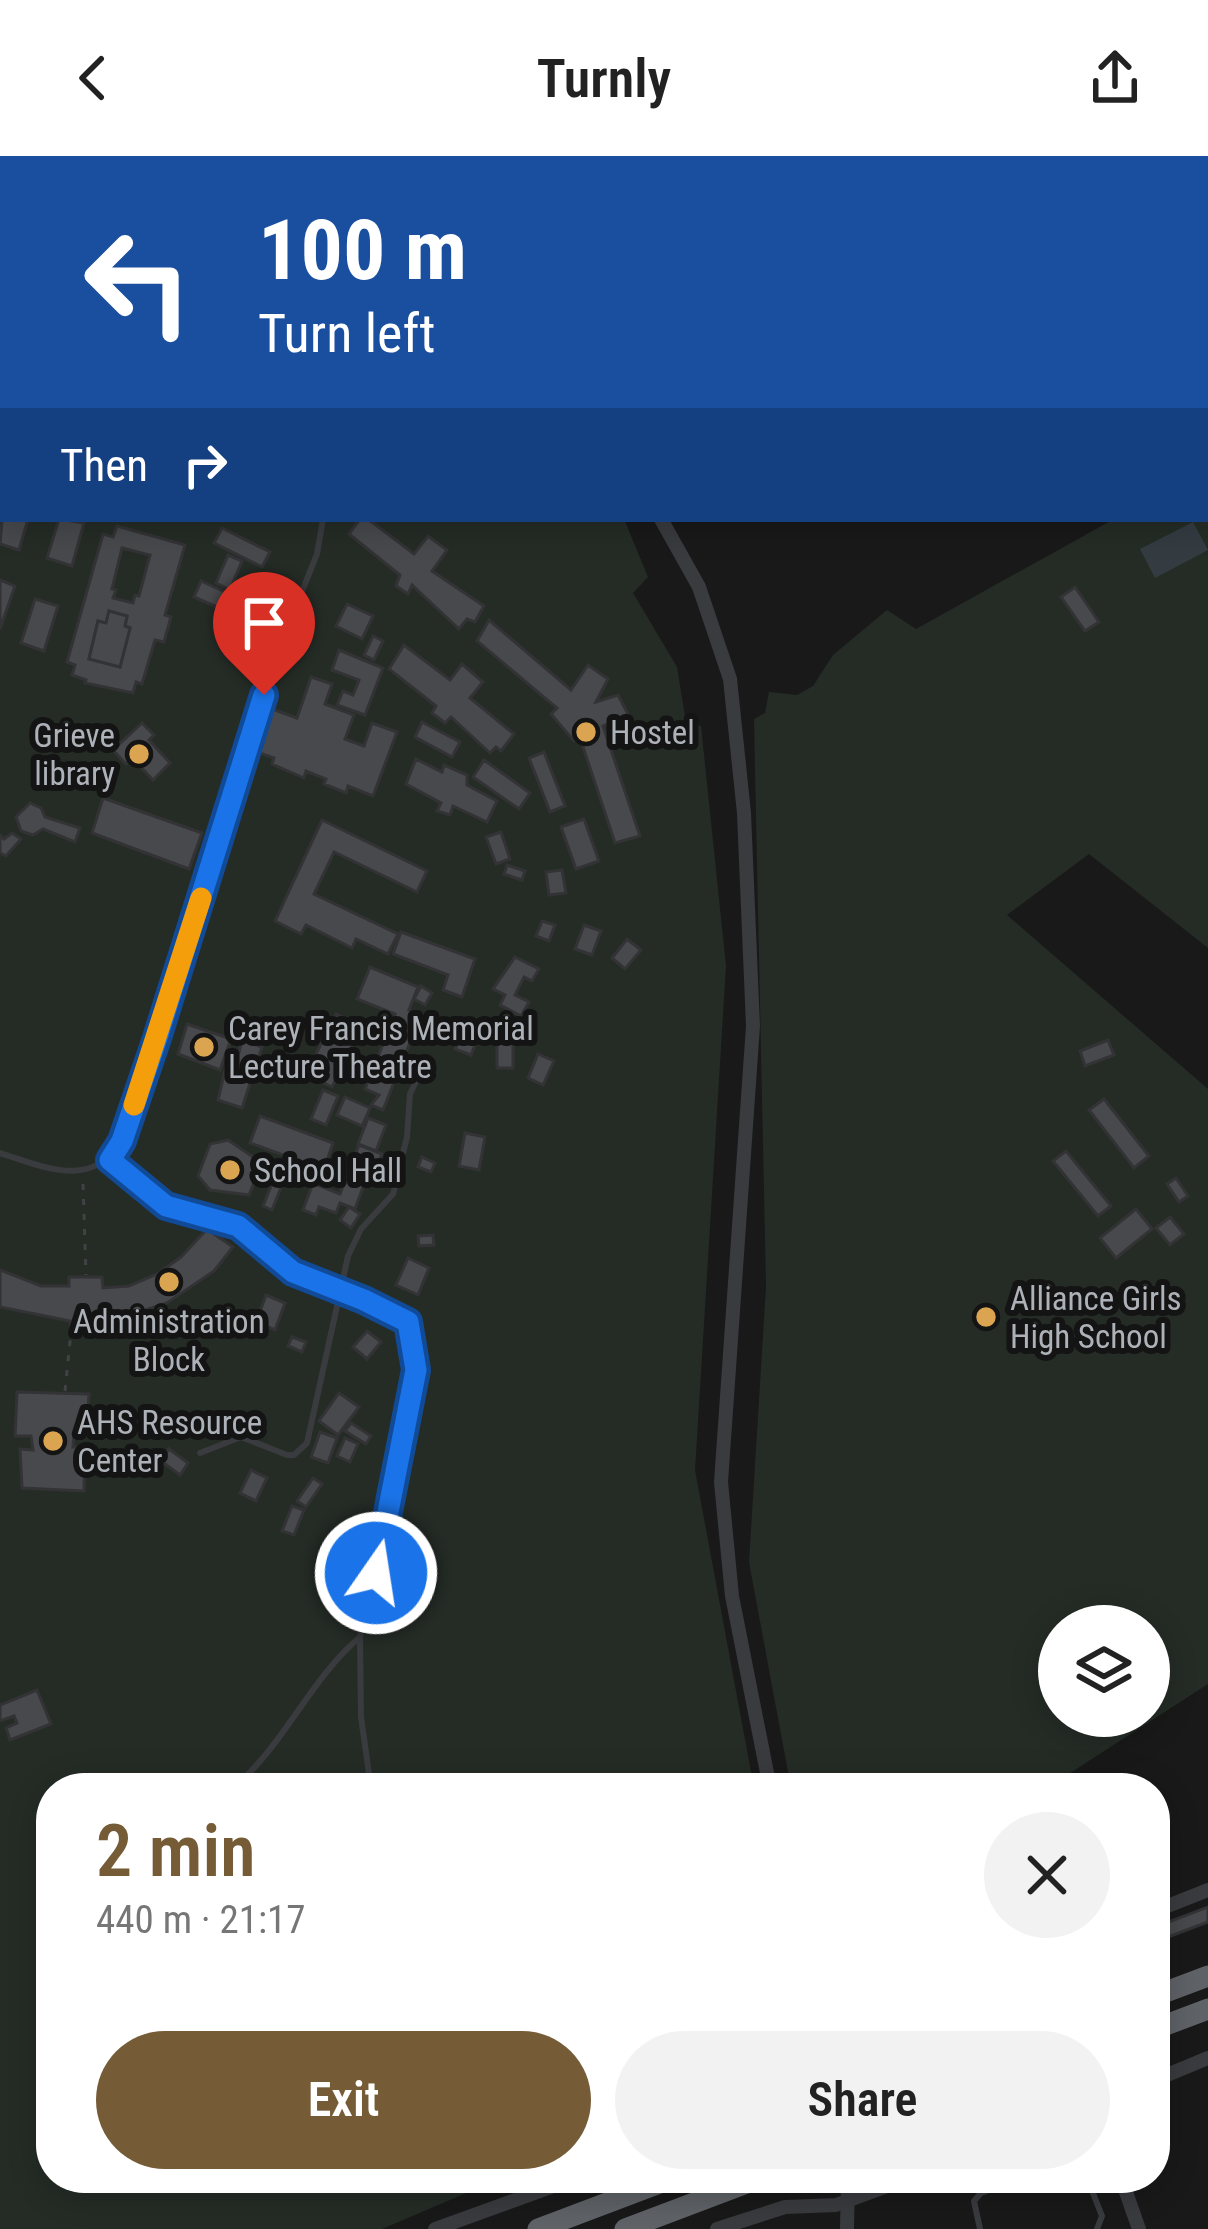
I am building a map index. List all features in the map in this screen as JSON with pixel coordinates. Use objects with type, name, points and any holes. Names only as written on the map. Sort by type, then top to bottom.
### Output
[{"type":"highway","points":[[1170,1990],[1208,1976]]},
{"type":"highway","points":[[1170,2023],[1208,2009]]},
{"type":"highway","points":[[538,2229],[633,2193]]},
{"type":"highway","points":[[625,2229],[720,2193]]},
{"type":"street","points":[[663,522],[699,587],[722,646],[737,728],[753,1026],[721,1482],[731,1596],[767,1773]]},
{"type":"street","points":[[1170,1905],[1208,1889]]},
{"type":"street","points":[[1170,2074],[1208,2058]]},
{"type":"street","points":[[434,2229],[534,2193]]},
{"type":"street","points":[[846,2193],[847,2229]]},
{"type":"street","points":[[717,2229],[785,2207],[823,2209],[869,2193]]},
{"type":"street","points":[[1126,2193],[1139,2229]]},
{"type":"lane","points":[[0,1153],[41,1166],[82,1171],[110,1160],[122,1141],[277,654],[317,554],[322,522]]},
{"type":"lane","points":[[200,1453],[241,1437],[287,1455],[294,1455],[307,1443],[348,1256],[361,1229],[393,1194],[407,1137],[410,1094],[418,1077]]},
{"type":"lane","points":[[110,1160],[166,1206],[238,1226],[283,1266],[408,1322],[416,1370],[384,1541],[360,1637],[361,1717],[369,1773]]},
{"type":"lane","points":[[251,1773],[333,1660],[360,1637]]},
{"type":"lane","points":[[980,2229],[974,2200],[981,2193]]},
{"type":"lane","points":[[1093,2193],[1102,2216],[1097,2229]]},
{"type":"path","points":[[82,1171],[86,1276]]},
{"type":"path","points":[[65,1391],[71,1332]]},
{"type":"shaded area","points":[[0,522],[625,522],[648,577],[633,593],[677,667],[686,723],[701,726],[726,966],[695,1470],[751,1773],[36,1773],[36,2193],[466,2193],[382,2229],[0,2229]]},
{"type":"shaded area","name":"Alliance Girls High School","points":[[1109,522],[1208,522],[1208,948],[1089,854],[1007,915],[1208,1089],[1208,1684],[1170,1709],[1170,1605],[1038,1605],[1038,1737],[1126,1737],[1070,1773],[788,1773],[749,1562],[766,1287],[754,719],[765,713],[769,692],[797,695],[813,686],[833,655],[887,610],[916,629]]},
{"type":"shaded area","points":[[1193,522],[1208,550],[1155,578],[1140,549]]},
{"type":"building","points":[[2,522],[27,522],[19,550],[0,544]]},
{"type":"building","points":[[58,522],[84,523],[72,566],[47,558]]},
{"type":"building","points":[[358,522],[372,522],[414,554],[428,536],[447,550],[432,571],[484,606],[475,622],[467,619],[459,629],[412,585],[408,594],[396,586],[400,575],[349,534]]},
{"type":"building","points":[[117,526],[185,545],[165,615],[171,617],[164,642],[155,640],[142,684],[136,682],[133,693],[85,683],[72,675],[75,665],[67,662],[103,534],[113,537]],"holes":[[[122,548],[150,555],[133,603],[113,598]],[[109,611],[127,616],[125,626],[130,628],[120,667],[89,659],[98,621],[106,623]]]},
{"type":"building","points":[[222,528],[270,552],[262,567],[214,543]]},
{"type":"building","points":[[228,555],[242,561],[230,590],[216,583]]},
{"type":"building","points":[[0,580],[15,586],[0,629]]},
{"type":"building","points":[[201,581],[254,605],[247,620],[194,597]]},
{"type":"building","points":[[1075,587],[1099,622],[1085,631],[1061,597]]},
{"type":"building","points":[[35,599],[58,606],[44,651],[21,643]]},
{"type":"building","points":[[347,604],[373,616],[362,639],[336,626]]},
{"type":"building","points":[[109,611],[127,616],[125,626],[130,628],[120,667],[89,659],[98,621],[106,623]]},
{"type":"building","name":"Hostel","points":[[489,620],[571,690],[588,665],[608,679],[596,702],[618,695],[629,716],[603,726],[640,836],[615,843],[580,738],[574,741],[551,714],[557,708],[477,641]]},
{"type":"building","points":[[373,636],[383,641],[374,660],[364,655]]},
{"type":"building","points":[[404,645],[450,680],[462,664],[483,682],[470,698],[514,734],[501,751],[496,747],[490,753],[451,717],[445,723],[432,713],[436,706],[389,669]]},
{"type":"building","points":[[339,650],[383,668],[365,715],[337,705],[343,691],[353,695],[359,680],[332,670]]},
{"type":"building","points":[[311,677],[332,684],[325,704],[354,715],[345,739],[364,746],[372,723],[397,732],[373,796],[348,786],[346,793],[306,771],[304,778],[272,764],[274,758],[248,749],[264,706],[297,718]]},
{"type":"building","points":[[422,722],[460,742],[452,757],[415,737]]},
{"type":"building","name":"Grieve library","points":[[142,723],[154,735],[149,740],[170,763],[153,780],[132,758],[126,764],[113,750]]},
{"type":"building","points":[[544,752],[565,806],[550,812],[529,758]]},
{"type":"building","points":[[416,759],[442,772],[444,765],[467,775],[467,785],[497,801],[487,822],[453,806],[450,815],[437,811],[441,803],[406,784]]},
{"type":"building","points":[[484,760],[530,793],[519,809],[473,777]]},
{"type":"building","points":[[103,798],[202,833],[189,869],[92,833]]},
{"type":"building","points":[[30,803],[41,808],[45,817],[80,828],[75,842],[43,829],[33,835],[21,831],[16,817]]},
{"type":"building","points":[[584,819],[599,861],[576,869],[561,827]]},
{"type":"building","points":[[322,820],[427,871],[417,892],[334,852],[314,894],[398,934],[388,954],[356,939],[352,948],[306,925],[301,934],[275,921]]},
{"type":"building","points":[[501,832],[510,859],[496,864],[486,837]]},
{"type":"building","points":[[12,833],[21,839],[6,856],[0,853],[0,835],[4,839]]},
{"type":"building","points":[[507,865],[525,871],[522,880],[504,874]]},
{"type":"building","points":[[562,870],[566,893],[549,895],[546,872]]},
{"type":"building","points":[[542,921],[555,925],[549,941],[536,936]]},
{"type":"building","points":[[584,925],[601,931],[592,955],[575,949]]},
{"type":"building","points":[[401,932],[475,959],[462,997],[443,990],[448,975],[393,954]]},
{"type":"building","points":[[627,939],[641,950],[625,969],[612,958]]},
{"type":"building","points":[[515,957],[539,969],[532,981],[524,977],[515,995],[529,1002],[521,1016],[500,1005],[505,995],[493,989]]},
{"type":"building","points":[[370,967],[418,987],[409,1010],[421,1015],[383,1110],[371,1105],[379,1095],[365,1089],[395,1014],[357,999]]},
{"type":"building","points":[[421,986],[432,993],[425,1005],[414,999]]},
{"type":"building","points":[[336,1014],[362,1027],[332,1087],[306,1074]]},
{"type":"building","name":"Carey Francis Memorial Lecture Theatre","points":[[187,1024],[231,1039],[220,1070],[178,1054]]},
{"type":"building","points":[[464,1029],[479,1035],[471,1055],[455,1049]]},
{"type":"building","points":[[497,1038],[513,1039],[513,1068],[497,1068]]},
{"type":"building","points":[[242,1040],[262,1047],[242,1108],[218,1100],[230,1049],[239,1052]]},
{"type":"building","points":[[1108,1040],[1114,1055],[1085,1066],[1080,1051]]},
{"type":"building","points":[[538,1054],[554,1061],[543,1085],[528,1078]]},
{"type":"building","points":[[323,1090],[338,1096],[326,1125],[311,1119]]},
{"type":"building","points":[[345,1097],[370,1108],[362,1126],[337,1115]]},
{"type":"building","points":[[1104,1099],[1149,1156],[1134,1168],[1089,1110]]},
{"type":"building","points":[[260,1116],[333,1143],[324,1170],[250,1143]]},
{"type":"building","points":[[368,1118],[386,1125],[376,1151],[358,1144]]},
{"type":"building","points":[[465,1133],[485,1137],[479,1170],[459,1166]]},
{"type":"building","name":"School Hall","points":[[228,1140],[262,1163],[249,1195],[210,1190],[198,1176],[210,1144]]},
{"type":"building","points":[[359,1145],[382,1154],[355,1209],[340,1203],[336,1213],[319,1207],[316,1215],[303,1210],[313,1183],[340,1194]]},
{"type":"building","points":[[1066,1151],[1111,1206],[1098,1216],[1053,1161]]},
{"type":"building","points":[[422,1157],[435,1163],[431,1172],[418,1167]]},
{"type":"building","points":[[1176,1178],[1188,1196],[1179,1202],[1167,1184]]},
{"type":"building","points":[[273,1181],[282,1185],[272,1210],[263,1206]]},
{"type":"building","points":[[349,1207],[360,1214],[351,1228],[340,1220]]},
{"type":"building","points":[[1136,1209],[1152,1229],[1116,1258],[1100,1238]]},
{"type":"building","points":[[1170,1217],[1184,1234],[1170,1245],[1156,1228]]},
{"type":"building","name":"Administration Block","points":[[207,1229],[233,1247],[214,1271],[167,1303],[105,1323],[105,1333],[71,1332],[70,1321],[0,1307],[0,1270],[41,1286],[69,1286],[69,1277],[102,1277],[103,1288],[129,1286],[181,1257]]},
{"type":"building","points":[[433,1235],[434,1245],[419,1246],[418,1236]]},
{"type":"building","points":[[408,1258],[429,1268],[418,1295],[396,1285]]},
{"type":"building","points":[[266,1295],[285,1303],[275,1330],[256,1322]]},
{"type":"building","points":[[367,1331],[381,1342],[367,1359],[353,1347]]},
{"type":"building","points":[[292,1337],[306,1342],[302,1352],[288,1346]]},
{"type":"building","name":"AHS Resource Center","points":[[17,1392],[89,1394],[87,1431],[74,1432],[73,1447],[85,1447],[84,1491],[22,1488],[20,1449],[33,1450],[31,1436],[15,1436]]},
{"type":"building","points":[[339,1393],[359,1407],[338,1435],[319,1421]]},
{"type":"building","points":[[351,1423],[371,1436],[366,1444],[345,1431]]},
{"type":"building","points":[[320,1432],[337,1438],[328,1463],[311,1457]]},
{"type":"building","points":[[345,1438],[358,1444],[350,1462],[337,1456]]},
{"type":"building","points":[[169,1449],[188,1463],[180,1475],[161,1461]]},
{"type":"building","points":[[251,1470],[267,1478],[256,1501],[240,1493]]},
{"type":"building","points":[[313,1478],[322,1484],[306,1507],[297,1501]]},
{"type":"building","points":[[292,1506],[304,1510],[294,1535],[282,1531]]},
{"type":"building","points":[[37,1690],[51,1724],[10,1740],[6,1728],[17,1723],[14,1716],[0,1721],[0,1705]]},
{"type":"building","points":[[1208,1907],[1208,1922],[1170,1936],[1170,1921]]},
{"type":"slow traffic","points":[[134,1105],[201,898]]},
{"type":"place","name":"Hostel","points":[[586,732]]},
{"type":"place","name":"Grieve library","points":[[139,754]]},
{"type":"place","name":"Carey Francis Memorial Lecture Theatre","points":[[204,1047]]},
{"type":"place","name":"School Hall","points":[[230,1170]]},
{"type":"place","name":"Administration Block","points":[[169,1282]]},
{"type":"place","name":"Alliance Girls High School","points":[[986,1317]]},
{"type":"place","name":"AHS Resource Center","points":[[53,1441]]},
{"type":"route","points":[[264,695],[157,1038],[122,1141],[110,1160],[166,1206],[238,1226],[293,1272],[408,1322],[416,1370],[376,1573]]}]
